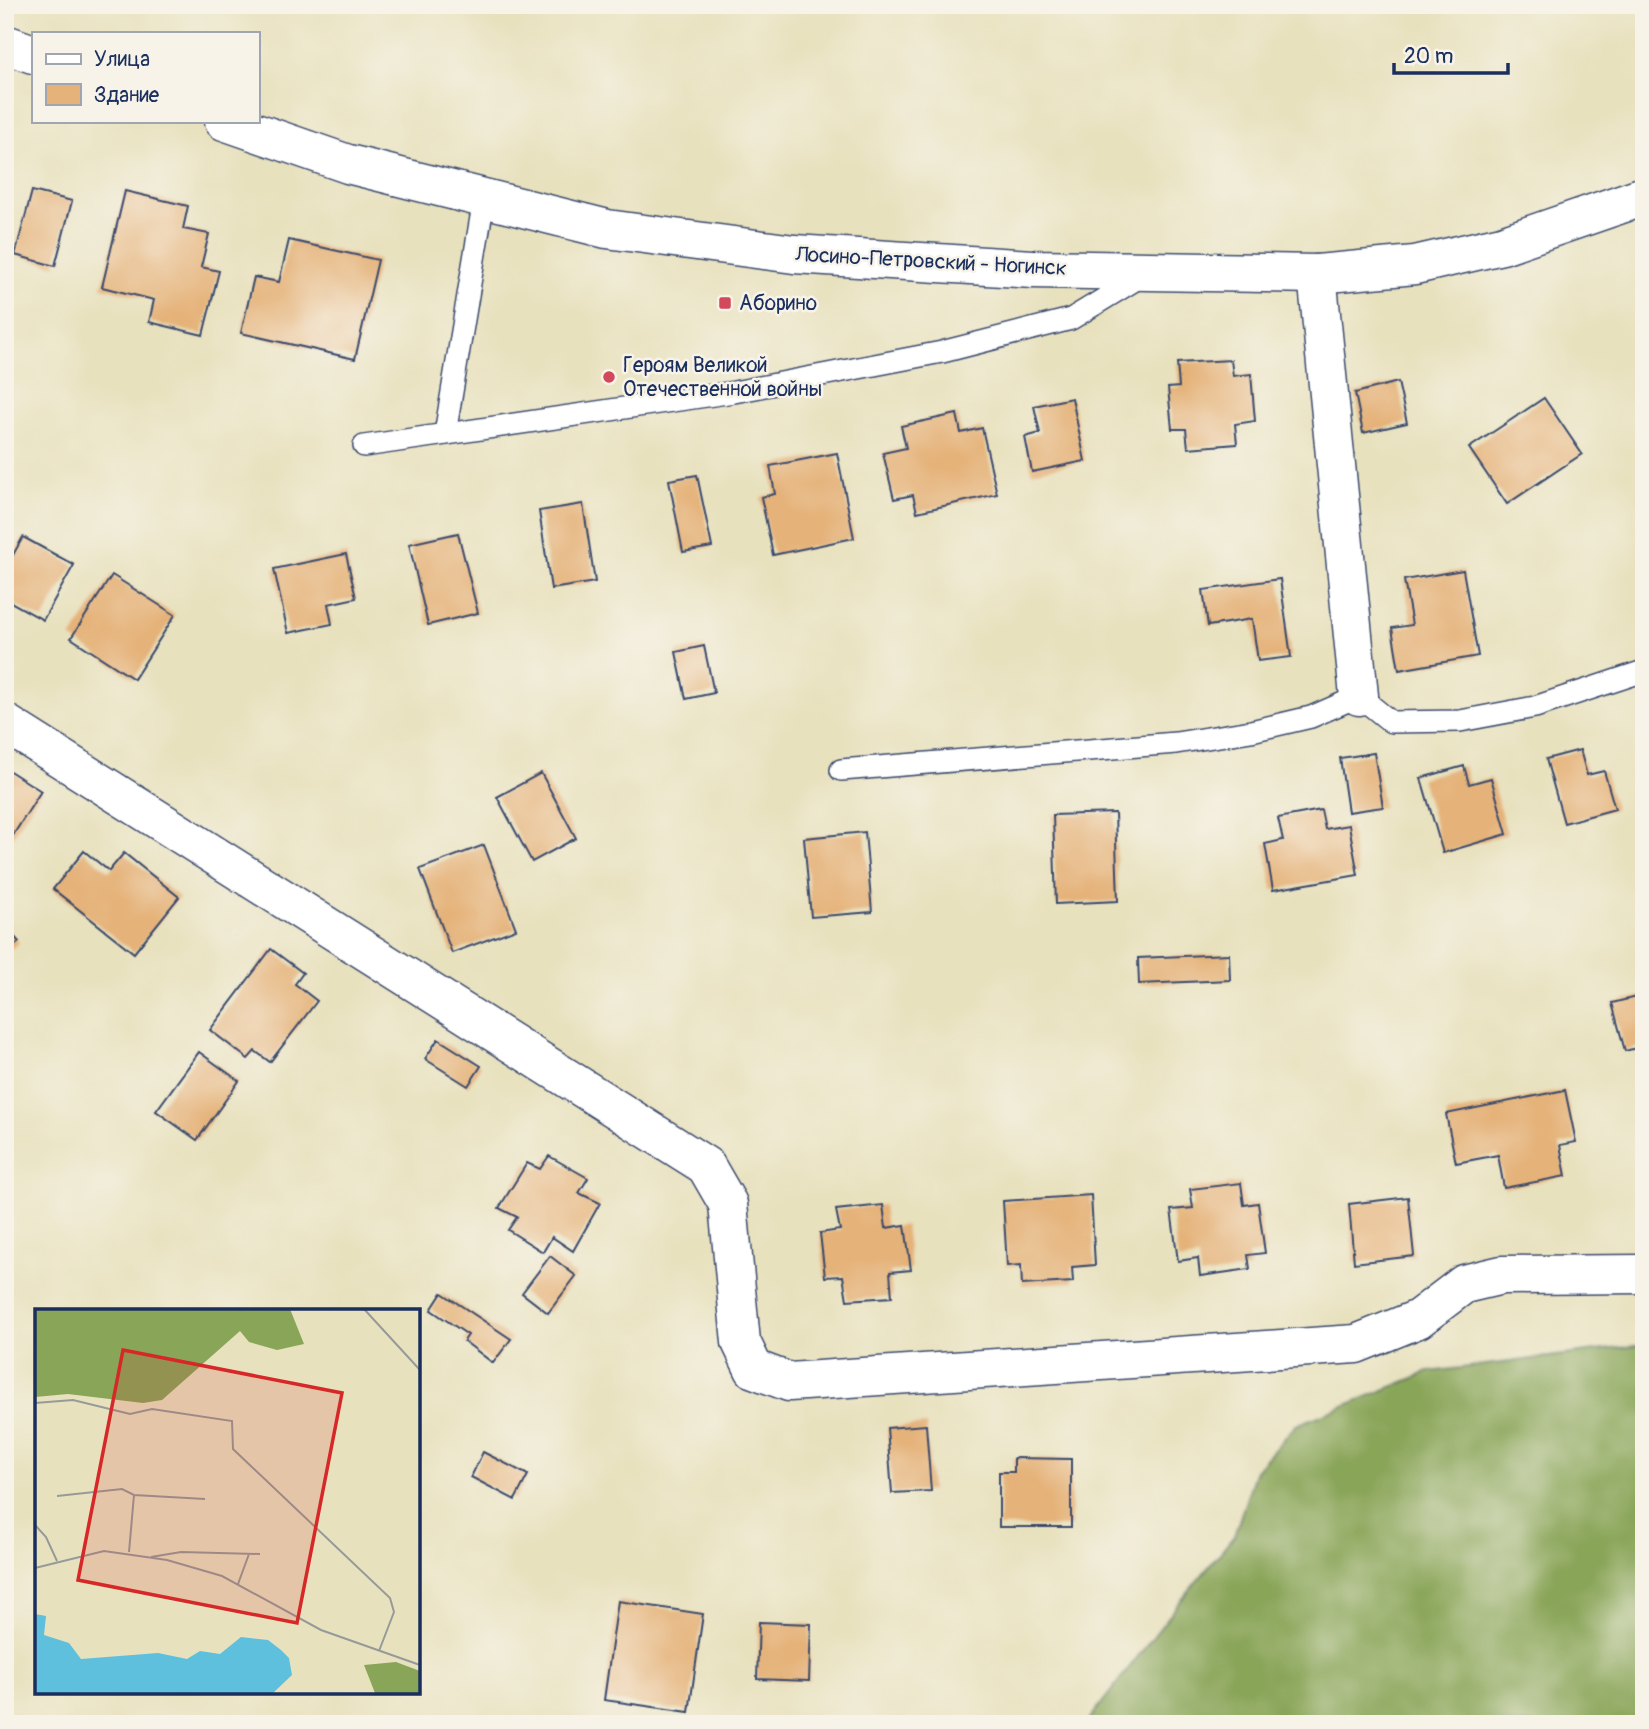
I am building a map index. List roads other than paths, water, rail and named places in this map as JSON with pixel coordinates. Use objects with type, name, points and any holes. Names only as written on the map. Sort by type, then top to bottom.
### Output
[{"type":"street","points":[[5,44],[32,54]]},
{"type":"street","name":"Лосино-Петровский - Ногинск","points":[[227,122],[348,164],[607,229],[794,254],[1032,269],[1317,274],[1415,265],[1502,245],[1644,196]]},
{"type":"street","points":[[1317,274],[1359,696]]},
{"type":"street","points":[[5,723],[706,1167],[728,1204],[741,1342],[754,1369],[789,1381],[1356,1344],[1418,1319],[1464,1284],[1503,1275],[1644,1274]]},
{"type":"lane","points":[[445,434],[484,199]]},
{"type":"lane","points":[[365,446],[734,392],[942,352],[1071,319],[1149,271]]},
{"type":"lane","points":[[841,770],[1176,744],[1311,717],[1359,696],[1391,722],[1460,721],[1535,707],[1644,671]]},
{"type":"place","name":"Аборино","points":[[725,303]]},
{"type":"place","name":"Героям Великой Отечественной войны","points":[[609,377]]}]
